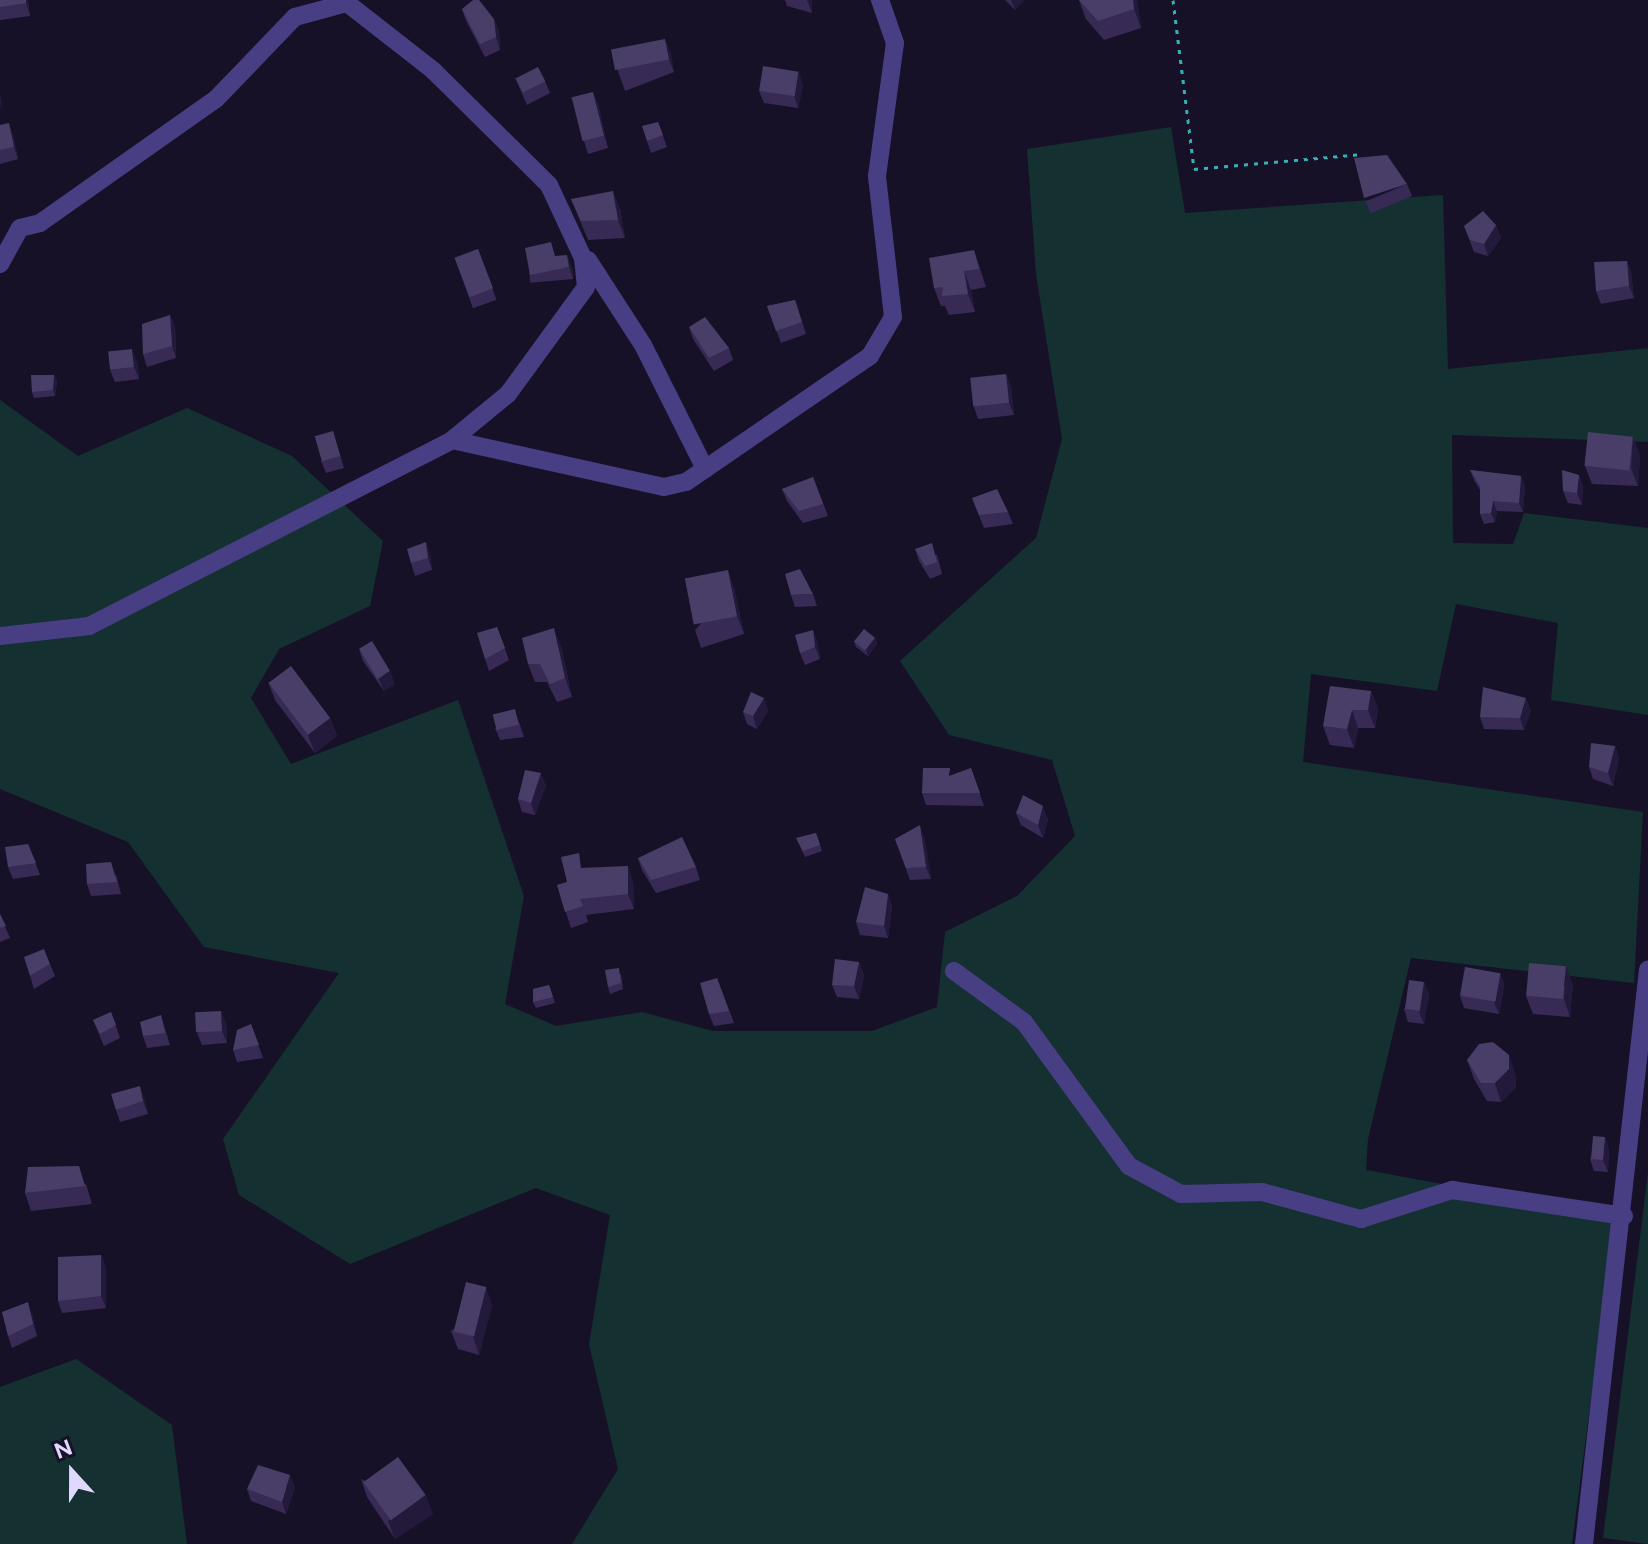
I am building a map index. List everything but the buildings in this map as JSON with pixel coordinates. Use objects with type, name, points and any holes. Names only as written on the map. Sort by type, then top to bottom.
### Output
[{"type":"street","points":[[452,440],[564,459],[631,484],[664,487],[705,469],[870,356],[887,337],[893,317],[877,176],[895,43],[880,0]]},
{"type":"street","points":[[0,264],[20,228],[40,223],[216,99],[295,17],[345,2],[434,71],[538,172],[579,248],[623,309],[705,469]]},
{"type":"street","points":[[0,636],[89,626],[452,440],[508,394],[586,287],[579,248]]},
{"type":"street","points":[[1584,1544],[1624,1216],[1648,970]]},
{"type":"street","points":[[954,971],[1024,1022],[1129,1166],[1181,1194],[1262,1192],[1361,1219],[1452,1190],[1624,1216]]},
{"type":"path","points":[[1173,0],[1194,169],[1362,154]]},
{"type":"green space","points":[[1171,127],[1185,213],[1443,195],[1448,369],[1648,348],[1648,442],[1452,435],[1453,543],[1513,544],[1524,513],[1648,528],[1648,715],[1551,700],[1558,623],[1456,604],[1437,691],[1311,674],[1303,762],[1643,812],[1634,983],[1411,958],[1368,1139],[1366,1170],[1615,1216],[1572,1544],[572,1544],[618,1469],[589,1344],[610,1215],[536,1188],[350,1264],[239,1195],[223,1139],[339,973],[204,947],[128,842],[0,789],[0,400],[78,456],[187,408],[292,456],[383,541],[370,606],[279,649],[251,698],[291,764],[458,700],[524,896],[505,1004],[556,1026],[642,1012],[713,1031],[872,1031],[937,1007],[945,932],[1017,896],[1075,836],[1052,760],[949,735],[900,661],[1036,538],[1062,439],[1036,274],[1027,149]]},
{"type":"green space","points":[[1648,1172],[1648,1544],[1603,1538]]},
{"type":"green space","points":[[76,1359],[172,1425],[187,1544],[0,1544],[0,1387]]}]
